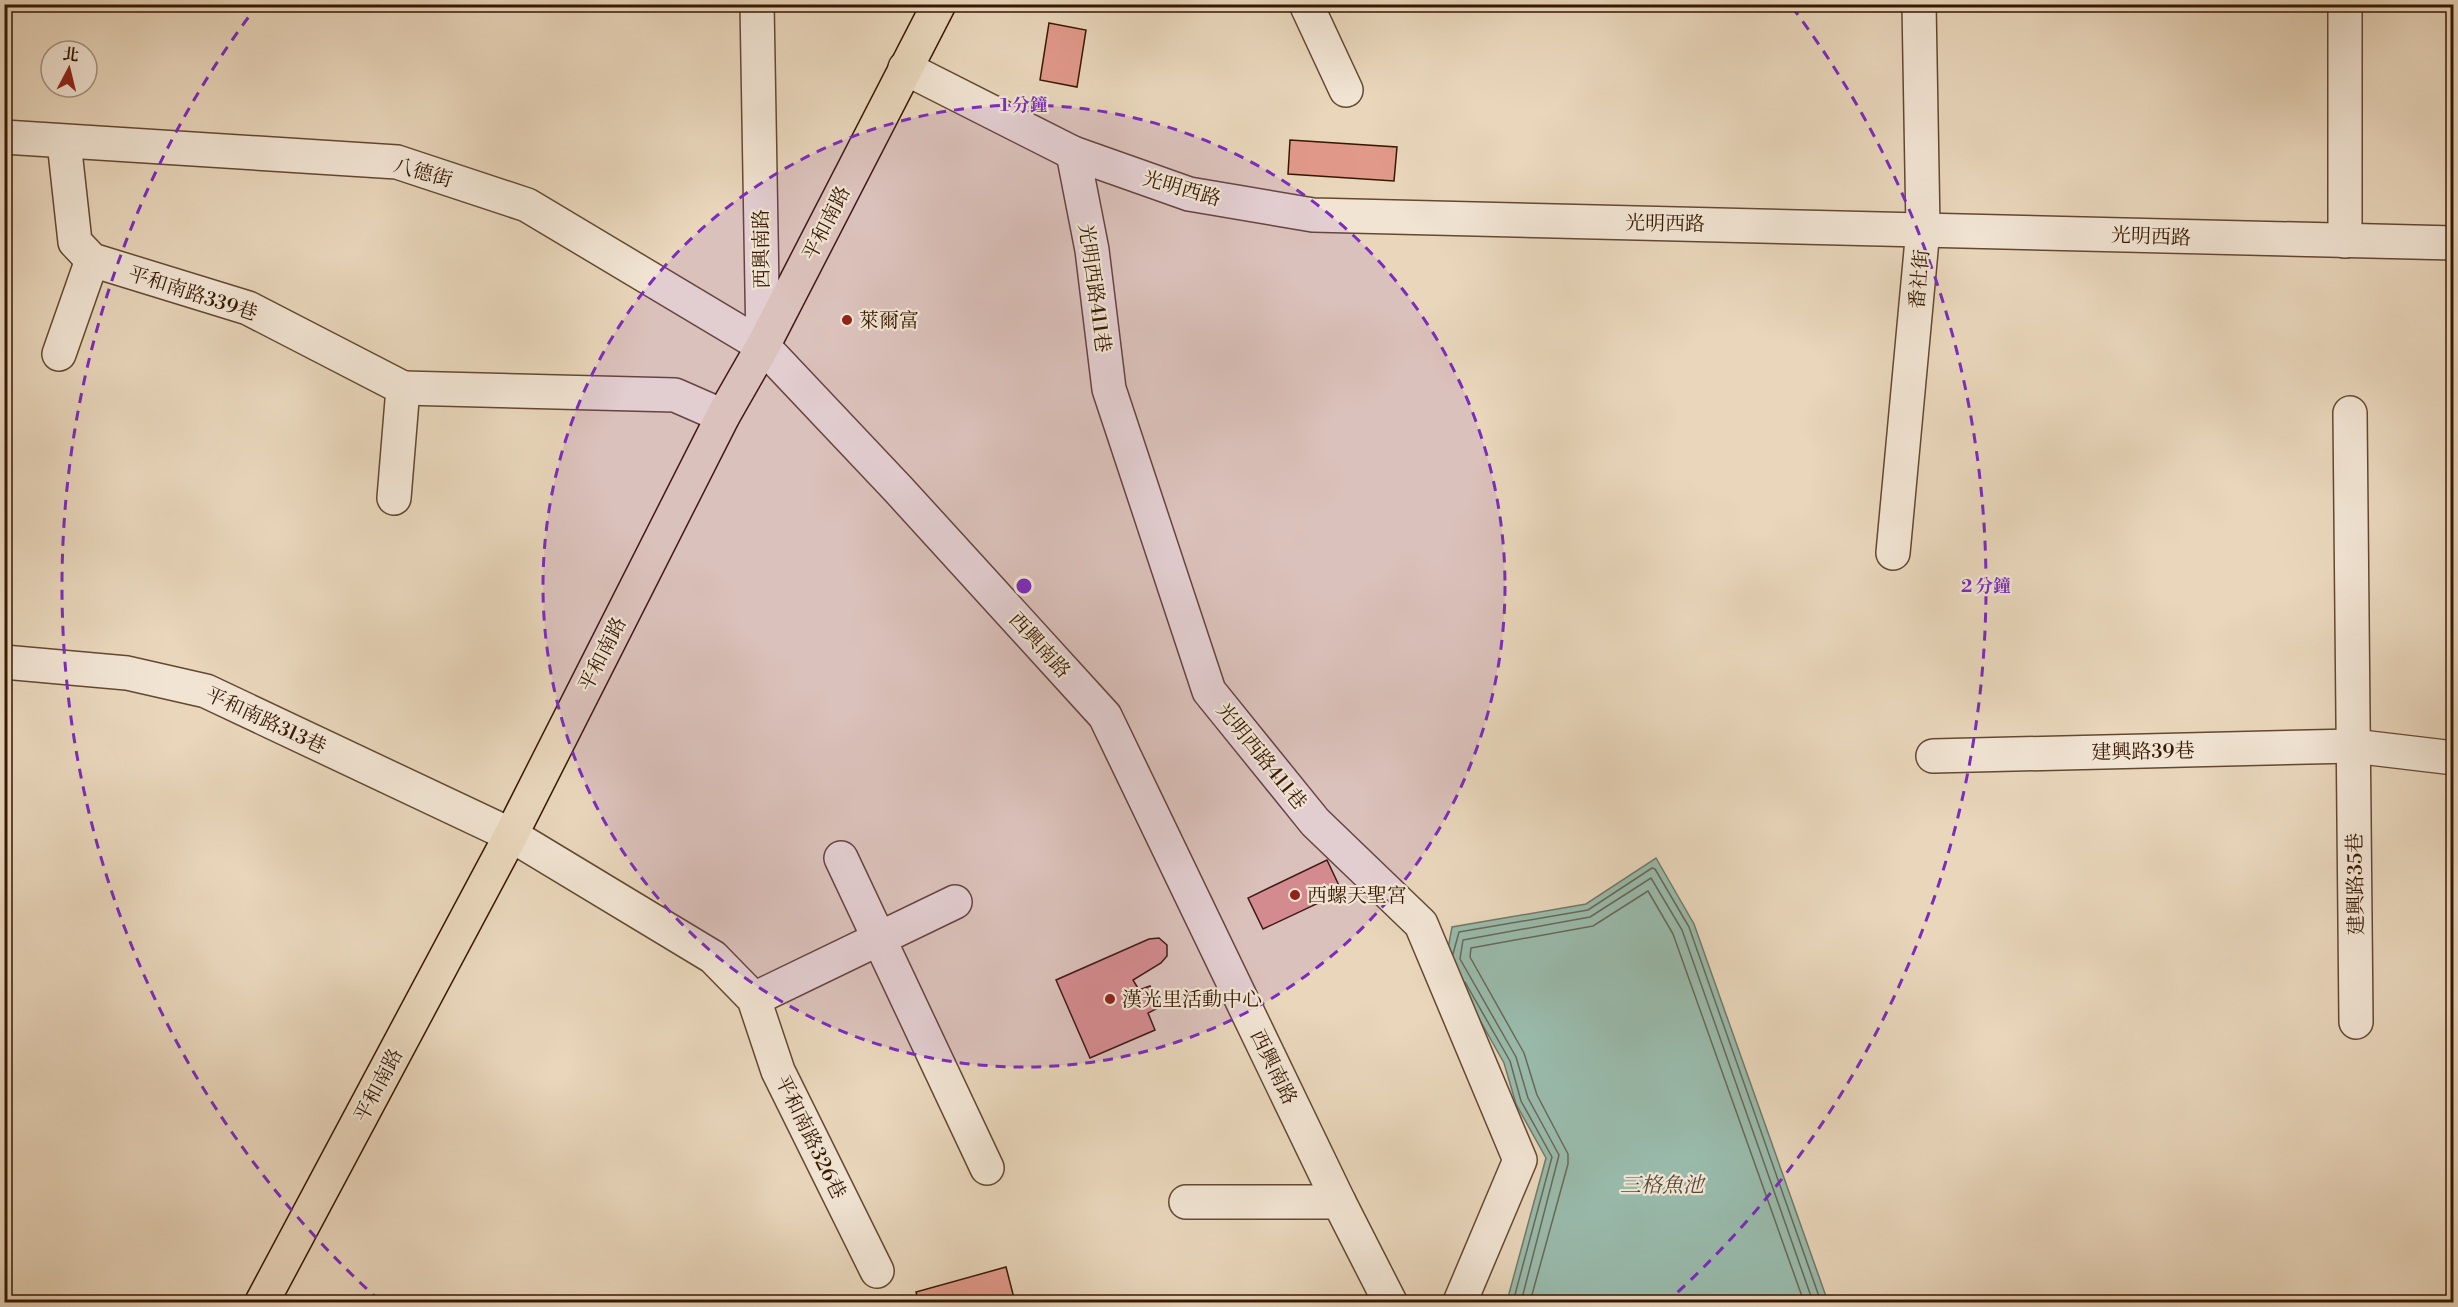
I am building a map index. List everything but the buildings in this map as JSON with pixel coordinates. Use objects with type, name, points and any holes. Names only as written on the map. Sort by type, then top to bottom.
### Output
[{"type":"main road","name":"平和南路","points":[[262,1302],[511,835],[723,416],[763,346],[939,4]]},
{"type":"street","name":"西興南路","points":[[757,4],[763,346],[899,490],[1105,716],[1339,1202],[1390,1302]]},
{"type":"street","points":[[1306,4],[1346,90]]},
{"type":"street","name":"番社街","points":[[1893,553],[1923,230],[1919,4]]},
{"type":"street","points":[[2345,4],[2345,241]]},
{"type":"street","name":"光明西路","points":[[905,68],[1073,153],[1189,194],[1313,215],[2454,243]]},
{"type":"street","name":"八德街","points":[[4,138],[396,162],[527,205],[763,346]]},
{"type":"street","points":[[58,354],[92,260],[75,242],[64,142]]},
{"type":"street","name":"光明西路411巷","points":[[1073,153],[1092,250],[1109,389],[1209,691],[1316,822],[1421,924],[1520,1160],[1460,1302]]},
{"type":"street","name":"平和南路339巷","points":[[92,260],[248,308],[403,388],[675,395],[723,416]]},
{"type":"street","points":[[394,498],[403,388]]},
{"type":"street","points":[[2350,413],[2353,746]]},
{"type":"street","name":"平和南路313巷","points":[[4,663],[127,673],[206,691],[511,835]]},
{"type":"street","name":"建興路39巷","points":[[1933,756],[2353,746],[2454,758]]},
{"type":"street","name":"建興路35巷","points":[[2353,746],[2356,1022]]},
{"type":"street","name":"平和南路326巷","points":[[511,835],[713,957],[754,999],[778,1071],[877,1271]]},
{"type":"street","points":[[841,858],[987,1168]]},
{"type":"street","points":[[754,999],[956,902]]},
{"type":"street","points":[[1186,1202],[1339,1202]]},
{"type":"water","name":"三格魚池","points":[[1656,858],[1694,924],[1828,1302],[1507,1301],[1546,1158],[1516,1104],[1504,1063],[1446,960],[1452,927],[1586,904]]},
{"type":"place","name":"萊爾富","points":[[847,320]]},
{"type":"place","name":"西螺天聖宮","points":[[1295,895]]},
{"type":"place","name":"漢光里活動中心","points":[[1110,999]]}]
